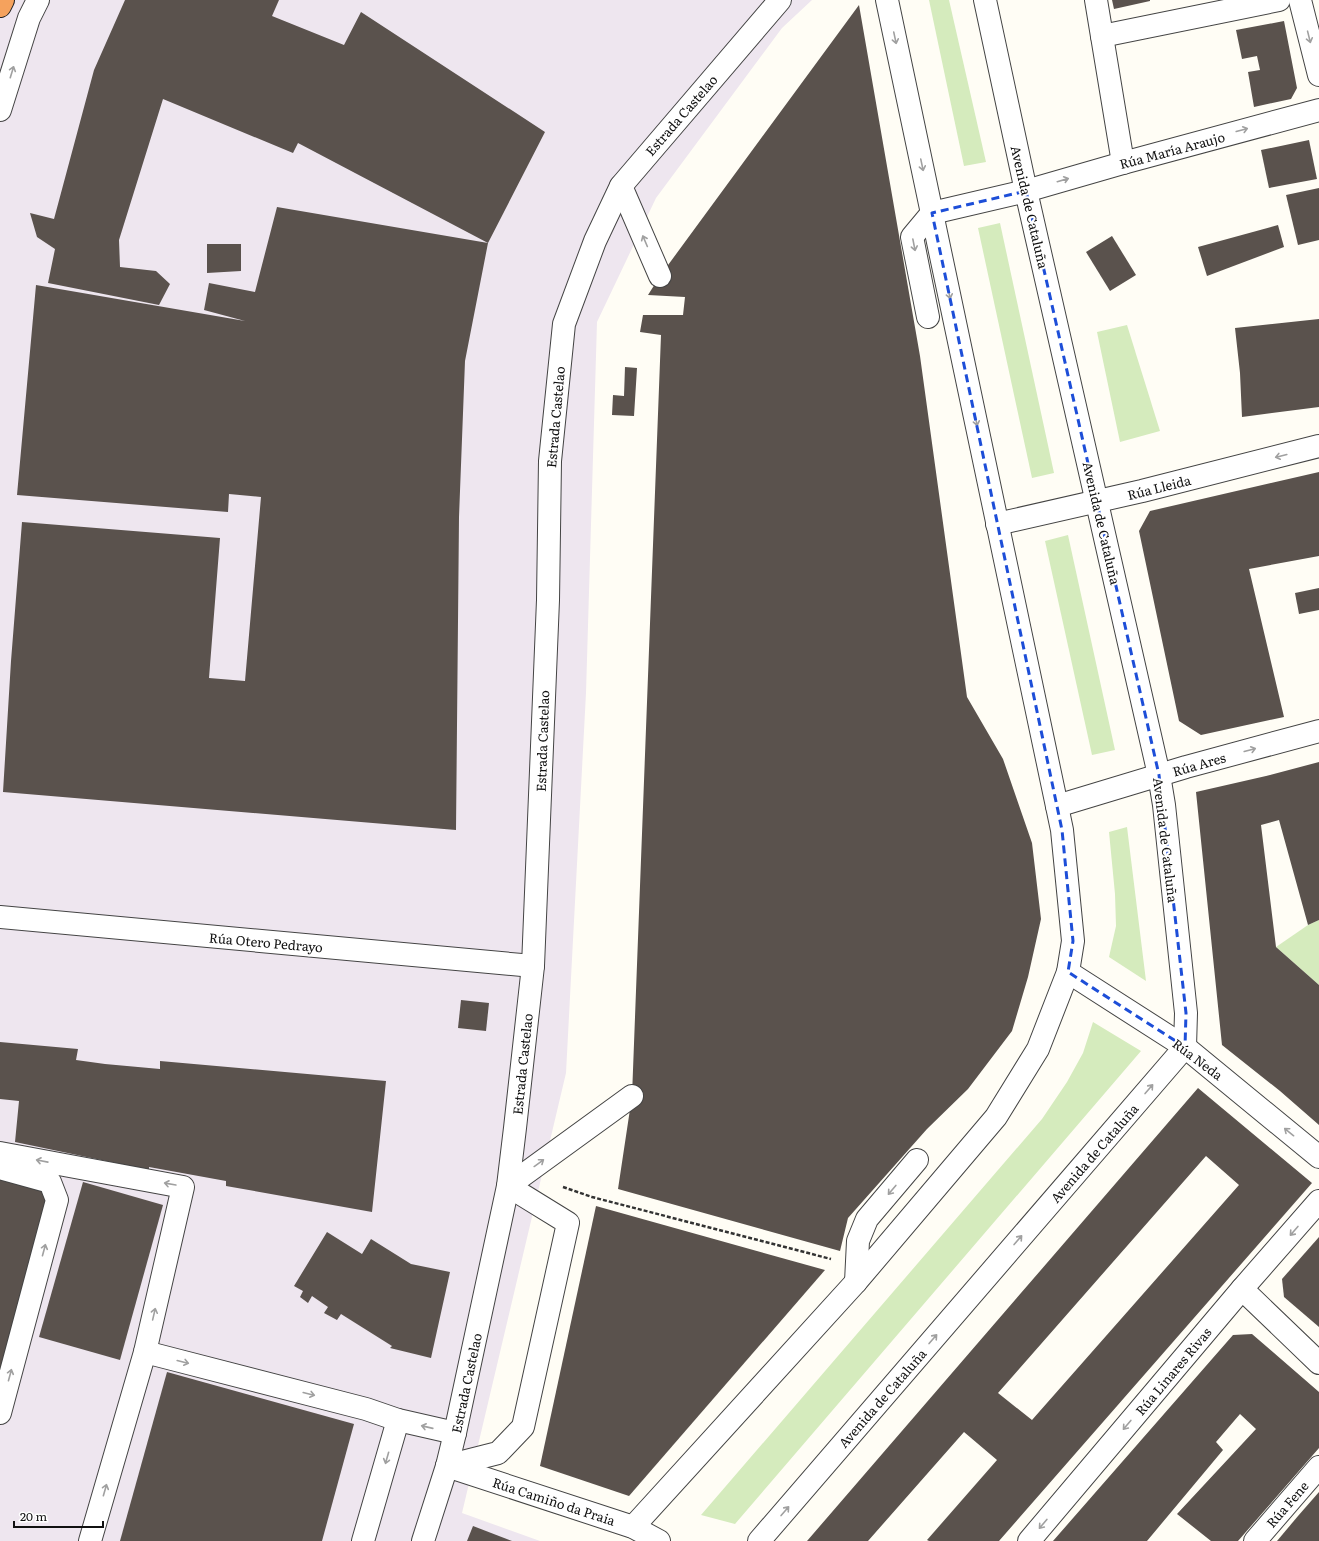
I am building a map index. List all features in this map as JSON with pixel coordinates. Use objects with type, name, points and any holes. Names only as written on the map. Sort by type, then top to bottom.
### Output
[{"type":"highway","points":[[0,6],[3,0]]},
{"type":"street","points":[[0,110],[29,18],[38,0]]},
{"type":"street","name":"Estrada Castelao","points":[[423,1541],[447,1466],[455,1433],[508,1186],[516,1120],[533,966],[548,600],[550,461],[564,324],[595,241],[621,186],[780,0]]},
{"type":"street","points":[[634,1526],[996,1117],[1038,1049],[1068,972],[1072,941],[1062,830],[887,0]]},
{"type":"street","name":"Avenida de Cataluña","points":[[759,1541],[1185,1047],[1186,1013],[1164,805],[1159,776],[1026,191],[985,0]]},
{"type":"street","points":[[1096,0],[1122,163]]},
{"type":"street","points":[[1102,36],[1279,0]]},
{"type":"street","points":[[1300,0],[1319,74]]},
{"type":"street","name":"Rúa María Araujo","points":[[932,213],[1026,191],[1122,163],[1319,110]]},
{"type":"street","points":[[621,186],[660,276]]},
{"type":"street","points":[[928,317],[912,237],[932,213]]},
{"type":"street","name":"Rúa Lleida","points":[[998,524],[1097,502],[1319,446]]},
{"type":"street","name":"Rúa Ares","points":[[1057,806],[1319,731]]},
{"type":"street","name":"Rúa Otero Pedrayo","points":[[0,917],[533,966]]},
{"type":"street","name":"Rúa Neda","points":[[1068,972],[1185,1047],[1319,1157]]},
{"type":"street","points":[[447,1466],[498,1453],[523,1427],[568,1223],[508,1186],[632,1096]]},
{"type":"street","points":[[0,1153],[183,1187],[145,1352],[90,1541]]},
{"type":"street","points":[[856,1274],[858,1242],[867,1219],[917,1160]]},
{"type":"street","points":[[0,1168],[50,1182],[57,1200],[0,1413]]},
{"type":"street","name":"Rúa Linares Rivas","points":[[1029,1541],[1242,1289],[1319,1201]]},
{"type":"street","points":[[1242,1289],[1319,1363]]},
{"type":"street","points":[[145,1352],[366,1409],[398,1420],[455,1433]]},
{"type":"street","points":[[363,1541],[398,1420]]},
{"type":"street","name":"Rúa Camiño da Praia","points":[[447,1466],[634,1526],[659,1541]]},
{"type":"street","name":"Rúa Fene","points":[[1255,1541],[1319,1468]]},
{"type":"path","points":[[545,1209],[551,1182],[592,1197],[856,1274]]},
{"type":"highlighted area","points":[[1026,191],[1159,775],[1186,1013],[1185,1047],[1068,972],[1073,941],[1062,830],[932,213]]},
{"type":"shaded area","points":[[0,0],[812,0],[782,28],[656,198],[597,322],[586,693],[566,1073],[462,1513],[540,1541],[0,1541]]},
{"type":"green space","points":[[929,0],[949,0],[986,162],[964,166]]},
{"type":"green space","points":[[1000,223],[1054,473],[1032,478],[978,228]]},
{"type":"green space","points":[[1127,325],[1160,431],[1120,442],[1097,332]]},
{"type":"green space","points":[[1068,535],[1115,750],[1092,755],[1045,541]]},
{"type":"green space","points":[[1127,827],[1146,981],[1109,957],[1116,926],[1115,894],[1109,832]]},
{"type":"green space","points":[[1319,920],[1319,985],[1276,947],[1308,925]]},
{"type":"green space","points":[[1093,1022],[1141,1051],[735,1524],[701,1515],[1042,1119],[1067,1082],[1083,1053]]},
{"type":"building","points":[[125,0],[279,0],[272,16],[344,45],[361,12],[545,132],[488,243],[298,143],[293,153],[163,99],[119,240],[120,267],[156,271],[170,284],[159,305],[48,283],[55,249],[37,237],[30,213],[54,219],[94,70]]},
{"type":"building","points":[[1112,0],[1150,0],[1150,1],[1114,9]]},
{"type":"building","points":[[859,5],[920,356],[967,697],[1003,759],[1032,843],[1041,919],[1028,977],[1012,1031],[968,1089],[927,1129],[848,1218],[840,1251],[618,1189],[632,1096],[661,335],[640,332],[643,315],[683,315],[685,297],[648,295],[660,276]]},
{"type":"building","points":[[1284,21],[1297,88],[1291,99],[1254,107],[1248,72],[1260,70],[1257,56],[1242,59],[1236,30]]},
{"type":"building","points":[[1309,140],[1317,179],[1269,188],[1261,150]]},
{"type":"building","points":[[1319,188],[1319,240],[1298,245],[1286,195]]},
{"type":"building","points":[[277,207],[488,243],[465,361],[459,517],[456,830],[3,792],[11,661],[22,522],[220,538],[209,678],[245,681],[261,497],[229,494],[228,512],[17,495],[36,285],[245,321],[204,310],[209,283],[255,292]]},
{"type":"building","points":[[1278,225],[1284,247],[1207,276],[1198,247]]},
{"type":"building","points":[[1112,236],[1136,275],[1110,291],[1086,252]]},
{"type":"building","points":[[207,244],[241,244],[241,271],[207,273]]},
{"type":"building","points":[[1319,319],[1319,407],[1242,417],[1240,373],[1235,328]]},
{"type":"building","points":[[625,367],[637,368],[634,416],[612,415],[613,395],[624,396]]},
{"type":"building","points":[[1319,472],[1319,556],[1249,569],[1284,717],[1201,735],[1179,721],[1139,531],[1150,511]]},
{"type":"building","points":[[1319,588],[1319,610],[1299,614],[1295,593]]},
{"type":"building","points":[[1319,762],[1319,920],[1308,925],[1279,820],[1261,825],[1276,947],[1319,985],[1319,1125],[1280,1091],[1222,1045],[1196,792]]},
{"type":"building","points":[[461,1000],[489,1003],[486,1031],[458,1028]]},
{"type":"building","points":[[0,1042],[78,1049],[76,1060],[105,1064],[160,1069],[160,1061],[386,1081],[372,1212],[226,1186],[226,1181],[149,1167],[149,1170],[15,1142],[19,1101],[0,1099]]},
{"type":"building","points":[[1198,1088],[1312,1183],[999,1541],[927,1540],[997,1460],[964,1432],[868,1541],[807,1541]],"holes":[[[1206,1156],[1239,1185],[1032,1420],[998,1393]]]},
{"type":"building","points":[[0,1177],[51,1189],[5,1367],[0,1366]]},
{"type":"building","points":[[83,1182],[163,1205],[120,1360],[39,1337]]},
{"type":"building","points":[[596,1206],[825,1270],[629,1496],[540,1466]]},
{"type":"building","points":[[327,1232],[362,1254],[371,1239],[411,1264],[450,1272],[431,1358],[390,1348],[392,1346],[341,1314],[337,1320],[324,1313],[328,1307],[312,1296],[308,1303],[300,1297],[303,1291],[294,1286]]},
{"type":"building","points":[[1319,1237],[1319,1327],[1284,1297],[1282,1279]]},
{"type":"building","points":[[1252,1334],[1319,1392],[1319,1448],[1238,1541],[1211,1541],[1177,1514],[1256,1429],[1240,1414],[1216,1442],[1223,1450],[1147,1541],[1053,1541],[1233,1335]]},
{"type":"building","points":[[167,1372],[354,1424],[322,1541],[120,1541]]},
{"type":"building","points":[[1319,1492],[1319,1541],[1277,1541],[1298,1516]]},
{"type":"building","points":[[473,1526],[512,1541],[467,1541]]}]
